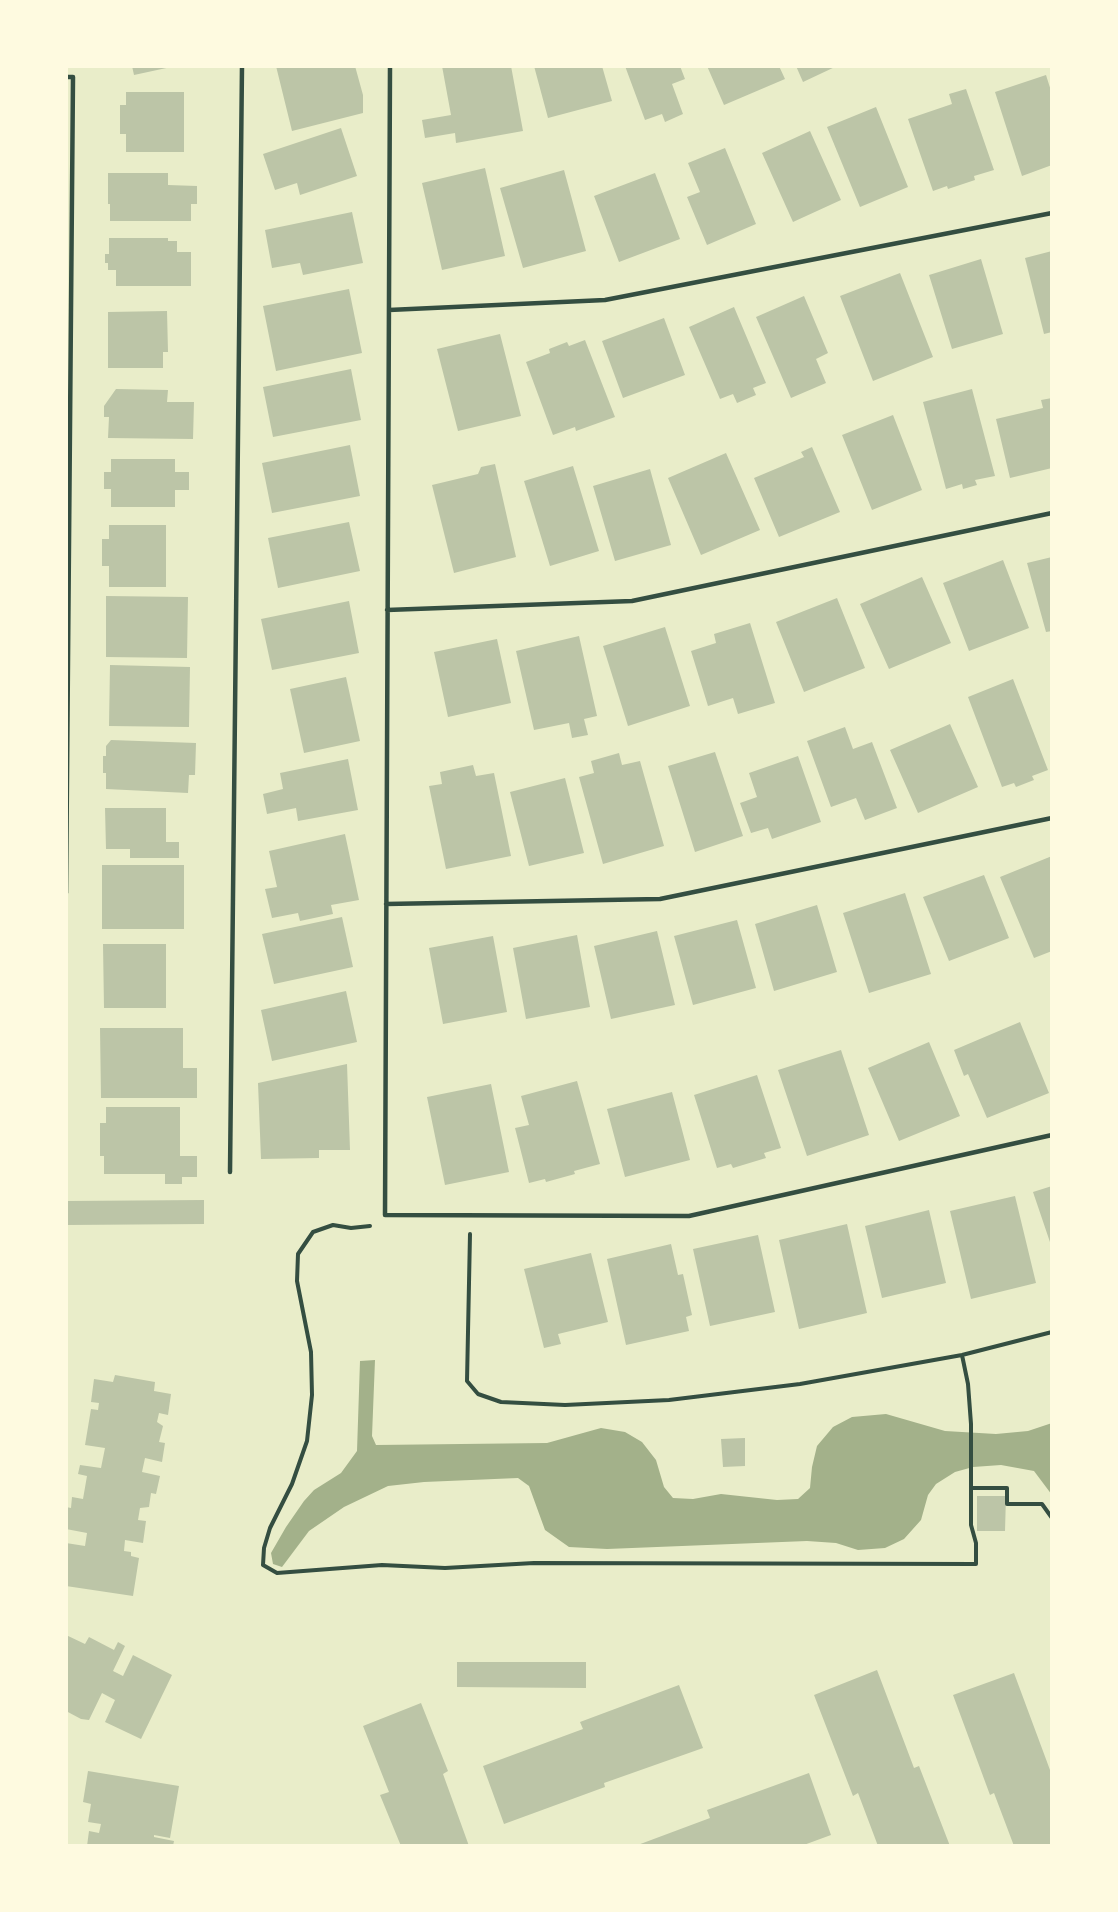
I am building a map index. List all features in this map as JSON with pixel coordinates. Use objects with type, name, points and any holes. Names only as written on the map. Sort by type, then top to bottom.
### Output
[{"type":"lane","points":[[230,1172],[242,66]]},
{"type":"lane","points":[[390,66],[385,1215],[689,1216],[1052,1135]]},
{"type":"lane","points":[[66,77],[73,77],[66,893]]},
{"type":"lane","points":[[388,310],[605,300],[1052,213]]},
{"type":"lane","points":[[387,610],[633,601],[1052,513]]},
{"type":"lane","points":[[386,904],[660,899],[1052,818]]},
{"type":"path","points":[[385,1215],[372,1226],[351,1228],[333,1225],[313,1232],[298,1254],[297,1281],[311,1352],[312,1395],[307,1441],[292,1484],[270,1528],[264,1548],[263,1565],[277,1573],[381,1565],[446,1568],[534,1563],[976,1564],[976,1543],[971,1525],[971,1424],[968,1384],[962,1355]]},
{"type":"path","points":[[471,1215],[467,1381],[478,1394],[501,1402],[566,1405],[669,1401],[800,1384],[962,1355],[1052,1332]]},
{"type":"path","points":[[972,1488],[1007,1488],[1007,1504],[1042,1504],[1052,1518]]},
{"type":"shaded area","points":[[375,1360],[372,1436],[376,1445],[547,1443],[601,1428],[625,1432],[642,1442],[656,1460],[664,1487],[673,1498],[693,1499],[721,1494],[777,1500],[798,1499],[810,1488],[817,1446],[833,1427],[852,1417],[886,1414],[945,1431],[996,1434],[1028,1431],[1052,1423],[1052,1495],[1034,1471],[1001,1465],[973,1467],[955,1472],[936,1484],[928,1495],[921,1520],[904,1539],[885,1548],[858,1550],[836,1543],[807,1541],[607,1549],[569,1547],[545,1530],[529,1486],[518,1478],[424,1482],[388,1486],[344,1507],[309,1531],[282,1567],[273,1564],[271,1553],[304,1501],[314,1490],[341,1473],[357,1451],[360,1361]]},
{"type":"building","points":[[132,66],[171,66],[171,67],[134,75]]},
{"type":"building","points":[[276,66],[355,66],[363,95],[363,113],[292,131]]},
{"type":"building","points":[[442,66],[511,66],[523,131],[456,143],[455,133],[425,138],[422,120],[451,115]]},
{"type":"building","points":[[534,66],[602,66],[612,101],[548,118]]},
{"type":"building","points":[[625,66],[680,66],[685,79],[672,84],[683,114],[665,122],[662,114],[645,120]]},
{"type":"building","points":[[707,66],[779,66],[785,79],[724,105]]},
{"type":"building","points":[[796,66],[837,66],[803,82]]},
{"type":"building","points":[[1046,75],[1052,94],[1052,165],[1022,176],[995,92]]},
{"type":"building","points":[[966,89],[994,170],[974,176],[975,180],[948,189],[947,186],[933,191],[908,119],[952,104],[949,94]]},
{"type":"building","points":[[126,92],[184,92],[184,152],[126,152],[126,134],[120,134],[120,105],[126,105]]},
{"type":"building","points":[[876,107],[908,187],[860,207],[827,127]]},
{"type":"building","points":[[341,128],[357,176],[300,195],[297,183],[275,190],[263,154]]},
{"type":"building","points":[[810,131],[841,200],[793,222],[762,153]]},
{"type":"building","points":[[725,148],[756,224],[707,245],[687,197],[700,192],[688,163]]},
{"type":"building","points":[[485,168],[505,256],[442,270],[422,183]]},
{"type":"building","points":[[564,170],[586,251],[523,268],[500,188]]},
{"type":"building","points":[[108,173],[168,173],[168,185],[197,186],[197,204],[191,204],[191,221],[110,221]]},
{"type":"building","points":[[655,173],[680,239],[619,262],[594,196]]},
{"type":"building","points":[[352,212],[363,263],[303,275],[300,263],[272,268],[265,230]]},
{"type":"building","points":[[109,238],[168,238],[168,241],[177,241],[177,252],[191,252],[191,286],[116,286],[116,270],[108,270],[108,263],[105,263],[105,254],[109,254]]},
{"type":"building","points":[[1052,251],[1052,332],[1044,334],[1025,258]]},
{"type":"building","points":[[981,259],[1003,334],[952,349],[929,275]]},
{"type":"building","points":[[900,273],[933,357],[873,381],[840,296]]},
{"type":"building","points":[[349,289],[362,353],[276,371],[263,306]]},
{"type":"building","points":[[804,296],[828,353],[816,359],[826,383],[791,398],[756,317]]},
{"type":"building","points":[[734,307],[766,383],[753,388],[756,395],[737,403],[733,394],[720,399],[689,327]]},
{"type":"building","points":[[167,311],[168,352],[163,352],[163,368],[108,368],[108,312]]},
{"type":"building","points":[[664,318],[685,375],[623,398],[602,341]]},
{"type":"building","points":[[500,334],[521,416],[458,431],[437,349]]},
{"type":"building","points":[[585,340],[615,417],[576,431],[575,427],[553,435],[526,362],[550,353],[549,349],[567,342],[569,346]]},
{"type":"building","points":[[351,369],[361,420],[273,437],[263,387]]},
{"type":"building","points":[[116,389],[168,390],[167,402],[194,402],[193,439],[108,438],[109,417],[104,417],[104,406]]},
{"type":"building","points":[[972,389],[995,476],[975,480],[977,485],[963,489],[962,484],[946,489],[923,402]]},
{"type":"building","points":[[1052,398],[1052,468],[1010,478],[996,419],[1043,408],[1041,400]]},
{"type":"building","points":[[893,415],[922,490],[872,510],[842,435]]},
{"type":"building","points":[[350,445],[360,496],[272,513],[262,463]]},
{"type":"building","points":[[812,447],[840,512],[779,537],[754,478],[804,457],[801,452]]},
{"type":"building","points":[[726,453],[760,530],[701,555],[668,478]]},
{"type":"building","points":[[111,459],[175,459],[175,472],[189,472],[189,490],[175,490],[175,507],[111,507],[111,489],[104,489],[104,472],[111,472]]},
{"type":"building","points":[[495,464],[516,557],[454,573],[432,485],[478,474],[481,467]]},
{"type":"building","points":[[573,466],[599,551],[550,566],[524,481]]},
{"type":"building","points":[[650,469],[671,545],[615,561],[593,486]]},
{"type":"building","points":[[349,522],[360,571],[278,588],[268,538]]},
{"type":"building","points":[[109,525],[166,525],[166,587],[109,587],[109,566],[102,566],[102,539],[109,539]]},
{"type":"building","points":[[1052,557],[1052,631],[1046,632],[1027,563]]},
{"type":"building","points":[[1003,560],[1029,628],[969,651],[943,583]]},
{"type":"building","points":[[922,577],[951,643],[889,669],[860,604]]},
{"type":"building","points":[[106,596],[188,597],[187,658],[106,657]]},
{"type":"building","points":[[837,598],[865,668],[804,692],[776,622]]},
{"type":"building","points":[[349,601],[359,653],[272,670],[261,619]]},
{"type":"building","points":[[750,623],[775,703],[738,714],[733,698],[708,706],[691,651],[716,643],[714,634]]},
{"type":"building","points":[[665,627],[690,706],[628,726],[603,646]]},
{"type":"building","points":[[579,636],[597,716],[584,719],[588,735],[572,738],[569,723],[534,730],[516,651]]},
{"type":"building","points":[[497,639],[511,703],[448,717],[434,652]]},
{"type":"building","points":[[110,665],[190,667],[189,727],[109,726]]},
{"type":"building","points":[[346,677],[360,741],[304,753],[290,689]]},
{"type":"building","points":[[1013,679],[1048,770],[1032,776],[1034,780],[1016,787],[1014,783],[1002,787],[968,697]]},
{"type":"building","points":[[950,724],[978,787],[918,813],[890,750]]},
{"type":"building","points":[[845,727],[853,749],[872,742],[897,808],[865,820],[856,798],[831,807],[807,741]]},
{"type":"building","points":[[111,740],[196,743],[195,775],[189,775],[188,793],[106,789],[103,756],[106,756],[106,746]]},
{"type":"building","points":[[715,752],[743,836],[695,852],[668,766]]},
{"type":"building","points":[[619,753],[622,765],[640,761],[664,846],[603,864],[579,777],[594,773],[591,761]]},
{"type":"building","points":[[798,756],[821,822],[772,839],[768,828],[751,833],[740,803],[757,797],[749,773]]},
{"type":"building","points":[[348,759],[358,810],[298,821],[296,808],[267,814],[263,794],[283,789],[280,773]]},
{"type":"building","points":[[473,765],[476,776],[494,773],[511,856],[446,869],[429,786],[442,784],[440,772]]},
{"type":"building","points":[[565,778],[584,853],[529,866],[510,792]]},
{"type":"building","points":[[105,808],[166,808],[166,842],[179,842],[179,858],[130,858],[130,849],[106,849]]},
{"type":"building","points":[[345,834],[359,900],[331,905],[333,914],[300,921],[298,913],[272,918],[265,889],[277,887],[269,851]]},
{"type":"building","points":[[1052,856],[1052,951],[1034,958],[1000,877]]},
{"type":"building","points":[[102,865],[184,865],[184,929],[102,929]]},
{"type":"building","points":[[984,875],[1009,938],[949,961],[923,897]]},
{"type":"building","points":[[905,893],[931,974],[869,993],[843,913]]},
{"type":"building","points":[[817,905],[837,972],[774,991],[755,924]]},
{"type":"building","points":[[342,917],[353,967],[274,984],[262,934]]},
{"type":"building","points":[[737,920],[756,988],[693,1005],[674,936]]},
{"type":"building","points":[[657,931],[675,1005],[611,1019],[594,946]]},
{"type":"building","points":[[577,935],[590,1007],[526,1019],[513,948]]},
{"type":"building","points":[[493,936],[507,1012],[443,1024],[429,948]]},
{"type":"building","points":[[103,944],[166,944],[166,1008],[104,1008]]},
{"type":"building","points":[[346,991],[357,1042],[272,1061],[261,1010]]},
{"type":"building","points":[[1020,1022],[1049,1093],[987,1118],[968,1074],[964,1076],[954,1050]]},
{"type":"building","points":[[100,1028],[183,1028],[183,1068],[197,1068],[197,1098],[101,1098]]},
{"type":"building","points":[[929,1042],[960,1116],[899,1141],[868,1068]]},
{"type":"building","points":[[841,1050],[869,1135],[807,1156],[778,1070]]},
{"type":"building","points":[[347,1064],[350,1150],[319,1150],[319,1158],[261,1159],[258,1083]]},
{"type":"building","points":[[757,1075],[781,1148],[764,1153],[766,1158],[733,1168],[731,1164],[717,1168],[694,1095]]},
{"type":"building","points":[[577,1081],[600,1164],[546,1182],[545,1179],[529,1183],[515,1128],[529,1125],[521,1096]]},
{"type":"building","points":[[491,1084],[509,1172],[445,1185],[427,1097]]},
{"type":"building","points":[[672,1092],[690,1160],[625,1177],[607,1109]]},
{"type":"building","points":[[106,1107],[180,1107],[180,1156],[197,1156],[197,1177],[182,1177],[182,1184],[165,1184],[165,1174],[104,1174],[104,1156],[100,1156],[100,1123],[106,1123]]},
{"type":"building","points":[[1052,1186],[1052,1248],[1033,1192]]},
{"type":"building","points":[[1015,1196],[1036,1283],[971,1299],[950,1211]]},
{"type":"building","points":[[204,1200],[204,1224],[66,1225],[66,1201]]},
{"type":"building","points":[[929,1210],[946,1283],[882,1298],[865,1226]]},
{"type":"building","points":[[847,1224],[867,1313],[799,1329],[779,1240]]},
{"type":"building","points":[[758,1235],[775,1312],[710,1326],[693,1249]]},
{"type":"building","points":[[671,1244],[678,1275],[683,1274],[692,1315],[686,1317],[689,1331],[626,1345],[607,1259]]},
{"type":"building","points":[[591,1253],[608,1322],[558,1334],[561,1344],[544,1348],[524,1269]]},
{"type":"building","points":[[115,1375],[155,1382],[154,1391],[171,1394],[168,1415],[159,1413],[157,1422],[163,1426],[159,1442],[165,1443],[162,1462],[145,1458],[142,1472],[160,1476],[156,1494],[151,1493],[149,1507],[140,1508],[138,1520],[146,1521],[143,1543],[125,1540],[124,1551],[131,1552],[131,1556],[139,1558],[133,1596],[66,1586],[66,1543],[85,1546],[87,1533],[66,1529],[66,1507],[71,1508],[72,1497],[83,1499],[87,1476],[78,1474],[80,1465],[101,1468],[105,1448],[85,1445],[91,1409],[98,1410],[99,1403],[91,1402],[94,1379],[113,1382]]},
{"type":"building","points":[[745,1438],[745,1466],[723,1467],[721,1439]]},
{"type":"building","points":[[977,1496],[1006,1496],[1005,1531],[977,1531]]},
{"type":"building","points":[[66,1635],[85,1644],[89,1637],[114,1650],[118,1642],[125,1646],[113,1671],[123,1676],[133,1655],[172,1675],[141,1739],[105,1722],[115,1700],[102,1693],[89,1720],[81,1719],[66,1711],[68,1704],[66,1703]]},
{"type":"building","points":[[457,1662],[586,1662],[586,1688],[457,1687]]},
{"type":"building","points":[[877,1670],[914,1768],[919,1766],[950,1846],[878,1846],[858,1793],[853,1796],[814,1695]]},
{"type":"building","points":[[1014,1673],[1050,1770],[1052,1770],[1052,1846],[1014,1846],[994,1793],[990,1795],[953,1695]]},
{"type":"building","points":[[679,1685],[703,1748],[604,1783],[605,1787],[504,1824],[483,1766],[583,1729],[580,1722]]},
{"type":"building","points":[[421,1703],[448,1771],[443,1774],[469,1846],[401,1846],[380,1795],[389,1792],[363,1726]]},
{"type":"building","points":[[88,1771],[179,1786],[170,1838],[154,1835],[154,1837],[174,1841],[173,1846],[87,1846],[89,1831],[99,1833],[101,1824],[88,1822],[91,1804],[83,1802]]},
{"type":"building","points":[[809,1773],[831,1835],[801,1846],[635,1846],[710,1818],[707,1810]]}]
